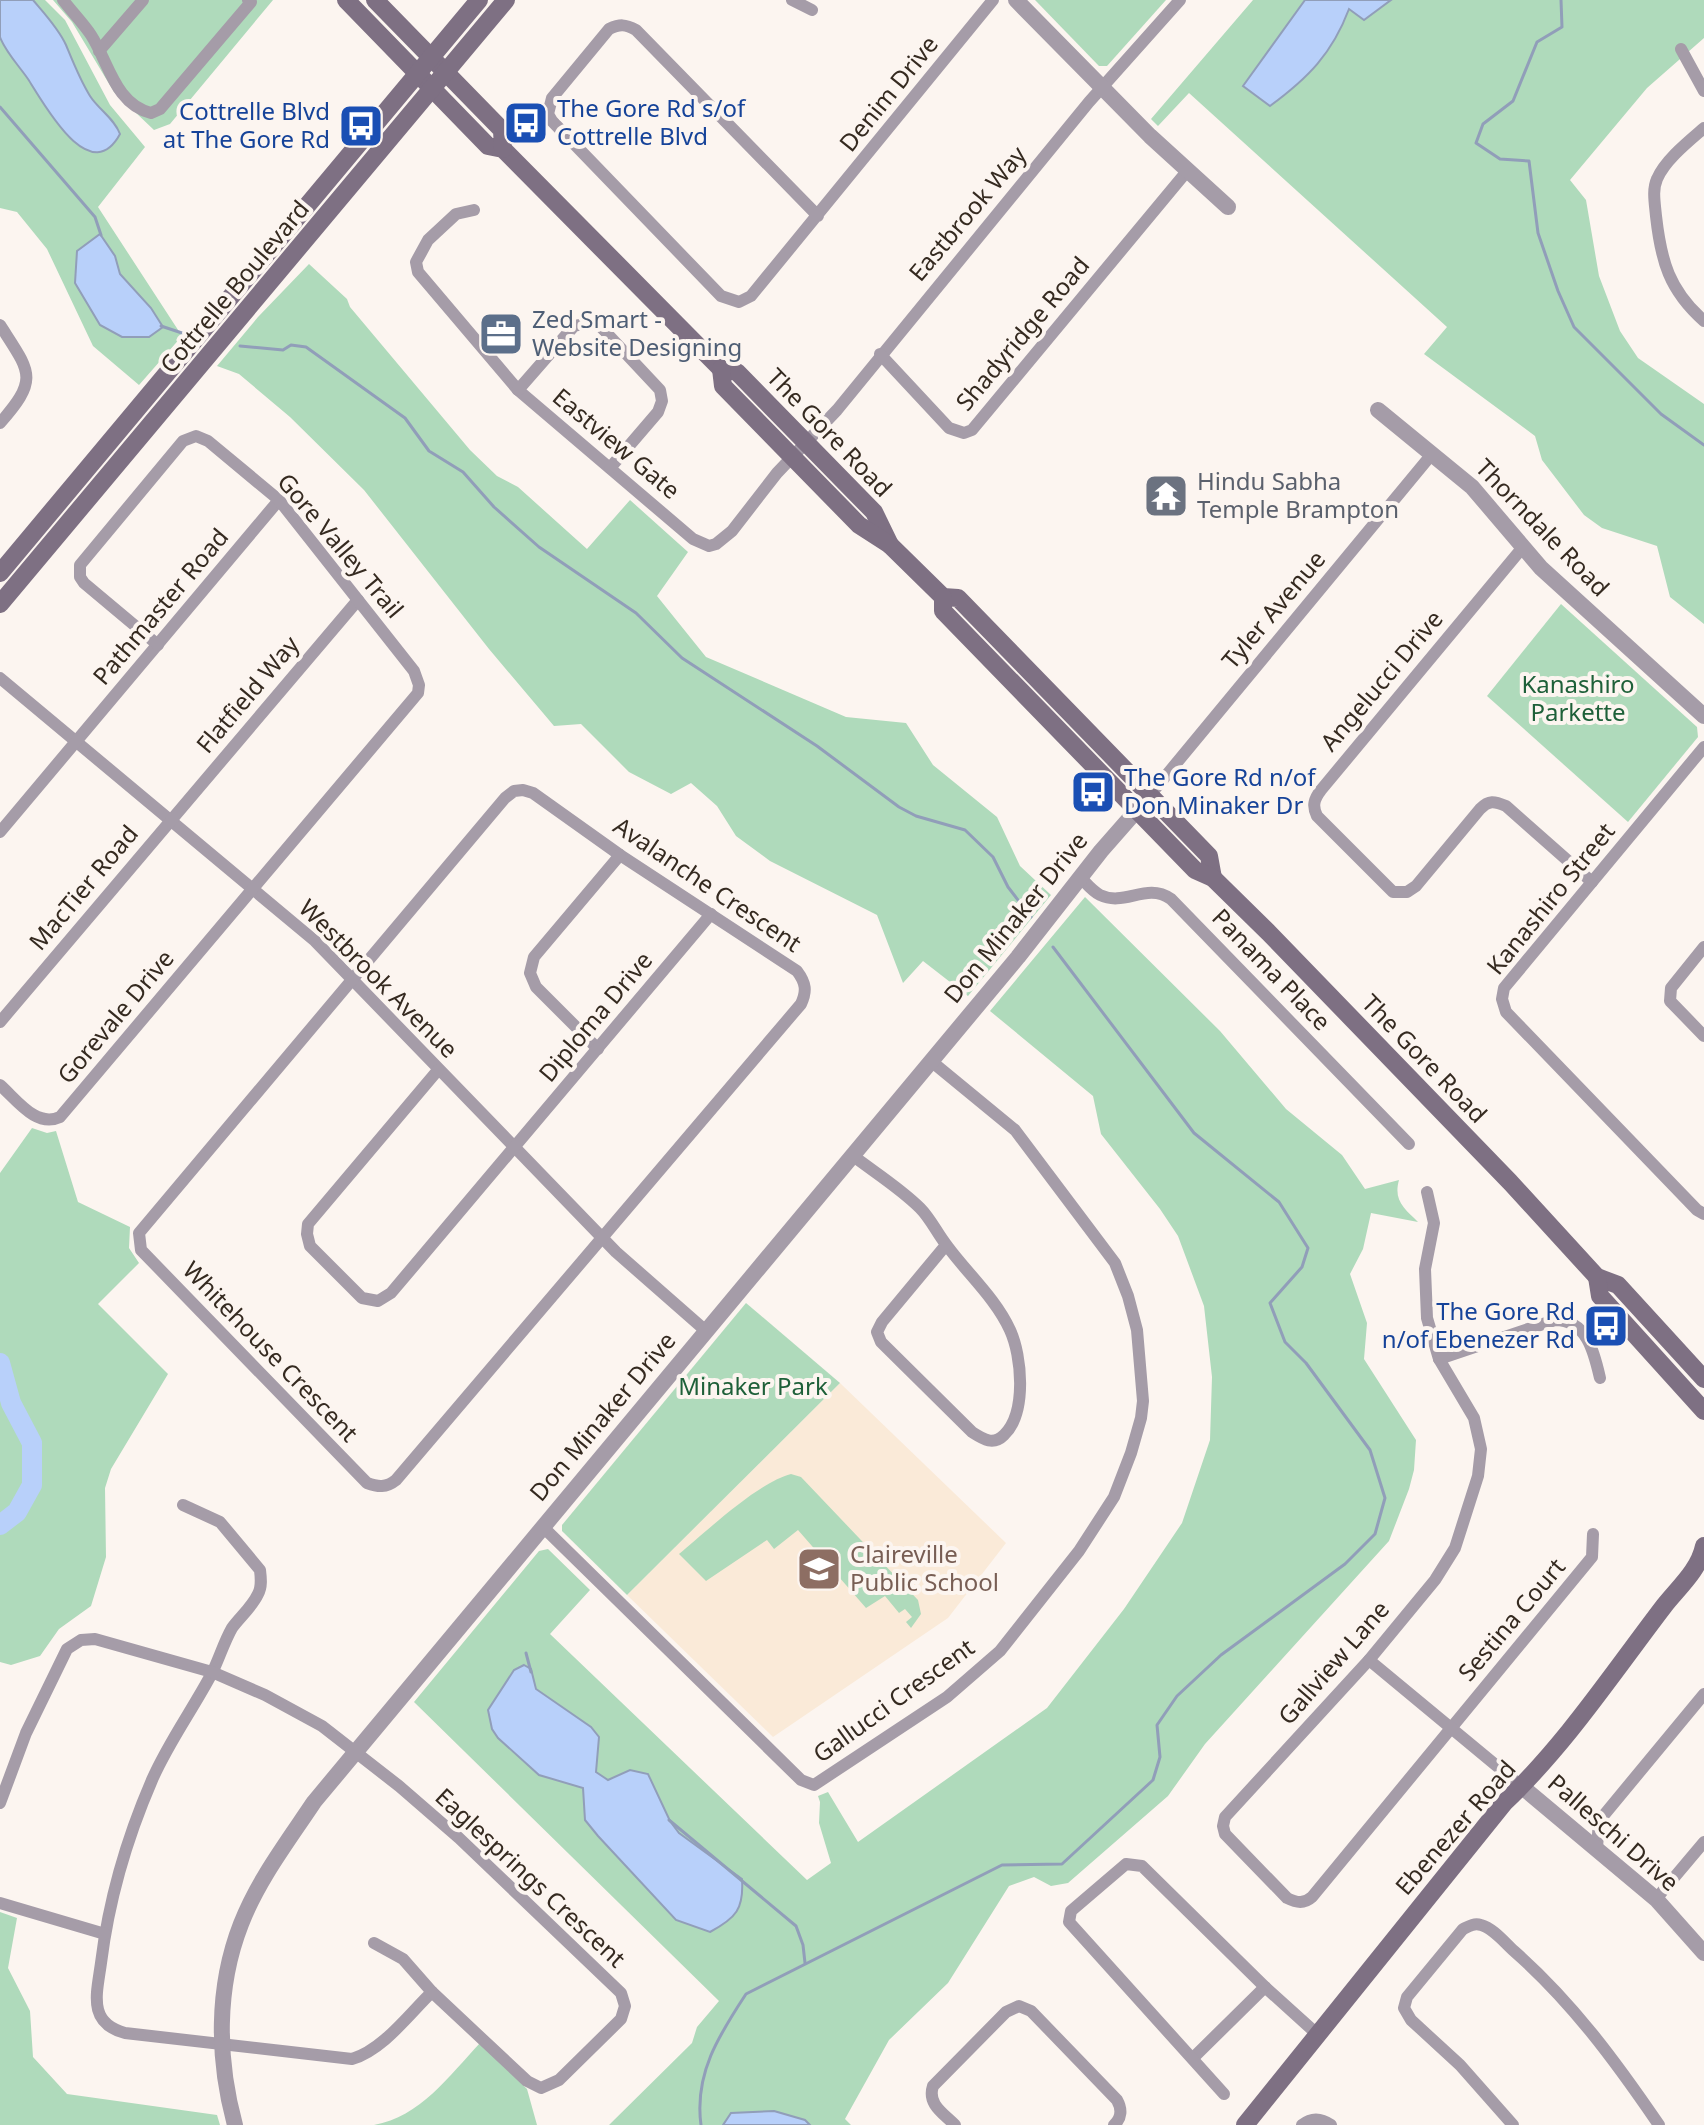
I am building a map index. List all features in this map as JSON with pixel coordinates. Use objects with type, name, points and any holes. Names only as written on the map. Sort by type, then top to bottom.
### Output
[{"type":"main road","name":"The Gore Road","points":[[346,0],[488,146],[503,149],[721,369],[737,372],[874,512],[890,545]]},
{"type":"main road","name":"The Gore Road","points":[[375,0],[502,130],[503,149]]},
{"type":"main road","name":"Cottrelle Boulevard","points":[[0,573],[479,0]]},
{"type":"main road","name":"Cottrelle Boulevard","points":[[0,604],[506,0]]},
{"type":"main road","name":"The Gore Road","points":[[721,369],[723,386],[859,525],[890,545],[943,597],[958,598],[1209,856],[1213,878]]},
{"type":"main road","name":"The Gore Road","points":[[943,597],[943,611],[1136,810],[1195,870],[1213,878],[1510,1182],[1597,1277],[1618,1285],[1704,1379]]},
{"type":"main road","name":"The Gore Road","points":[[1597,1277],[1600,1296],[1704,1411]]},
{"type":"main road","name":"Ebenezer Road","points":[[1245,2125],[1486,1824],[1539,1768],[1603,1690],[1703,1556]]},
{"type":"street","points":[[63,0],[91,35],[119,91],[139,110],[151,113],[160,109],[251,2],[248,0]]},
{"type":"street","points":[[99,51],[143,0]]},
{"type":"street","points":[[792,0],[812,10]]},
{"type":"street","name":"Denim Drive","points":[[818,216],[636,30],[626,25],[609,29],[552,98],[548,114],[552,121],[721,296],[739,302],[751,296],[818,216],[993,0]]},
{"type":"street","points":[[1016,0],[1102,88],[1228,207]]},
{"type":"street","name":"Eastbrook Way","points":[[792,457],[837,410],[1102,88],[1180,0]]},
{"type":"street","points":[[1681,49],[1704,91]]},
{"type":"street","points":[[1704,128],[1665,167],[1657,179],[1654,193],[1660,253],[1676,289],[1704,321]]},
{"type":"street","name":"Shadyridge Road","points":[[880,354],[949,428],[964,433],[972,430],[1188,170]]},
{"type":"street","name":"Eastview Gate","points":[[474,210],[456,214],[428,240],[416,262],[418,272],[518,390],[693,539],[709,546],[732,531],[792,457]]},
{"type":"street","points":[[518,390],[574,326],[588,323],[600,326],[660,390],[662,401],[658,412],[610,468]]},
{"type":"street","points":[[0,325],[26,365],[27,387],[0,423]]},
{"type":"street","name":"Thorndale Road","points":[[1378,410],[1472,487],[1541,568],[1704,716]]},
{"type":"street","name":"Gore Valley Trail","points":[[158,645],[84,583],[80,577],[80,565],[183,441],[196,436],[208,441],[279,500],[414,671],[419,685],[418,693],[253,890]]},
{"type":"street","name":"Tyler Avenue","points":[[1150,795],[1432,454]]},
{"type":"street","name":"Pathmaster Road","points":[[0,831],[279,500]]},
{"type":"street","name":"Angelucci Drive","points":[[1523,547],[1321,790],[1314,801],[1314,809],[1317,816],[1393,892],[1407,892],[1416,886],[1480,809],[1487,802],[1495,801],[1506,806],[1592,882]]},
{"type":"street","name":"Flatfield Way","points":[[171,820],[358,600]]},
{"type":"street","name":"Westbrook Avenue","points":[[0,678],[315,941],[602,1237],[706,1331]]},
{"type":"street","name":"Kanashiro Street","points":[[1704,747],[1504,988],[1503,1006],[1704,1214]]},
{"type":"street","name":"Avalanche Crescent","points":[[351,979],[505,798],[514,791],[523,790],[533,793],[620,855],[797,971],[803,979],[805,995],[801,1004],[602,1237]]},
{"type":"street","name":"Don Minaker Drive","points":[[235,2125],[226,2092],[221,2043],[226,1972],[241,1923],[272,1863],[314,1802],[1150,795]]},
{"type":"street","name":"MacTier Road","points":[[0,1022],[171,820]]},
{"type":"street","points":[[598,1049],[536,987],[530,973],[534,957],[620,855]]},
{"type":"street","name":"Panama Place","points":[[1080,877],[1102,896],[1124,897],[1152,891],[1171,899],[1409,1144]]},
{"type":"street","name":"Gorevale Drive","points":[[0,1085],[39,1119],[60,1117],[253,890]]},
{"type":"street","name":"Diploma Drive","points":[[438,1070],[308,1224],[310,1246],[362,1298],[378,1301],[391,1293],[711,914]]},
{"type":"street","points":[[1704,947],[1671,988],[1670,1001],[1704,1036]]},
{"type":"street","name":"Whitehouse Crescent","points":[[351,979],[142,1228],[138,1243],[141,1250],[367,1483],[383,1487],[396,1480],[602,1237]]},
{"type":"street","name":"Gallucci Crescent","points":[[543,1527],[801,1780],[814,1785],[947,1697],[1000,1651],[1079,1551],[1114,1497],[1124,1475],[1138,1432],[1143,1401],[1137,1330],[1115,1263],[1022,1138],[931,1061]]},
{"type":"street","points":[[852,1155],[921,1209],[1011,1332],[1017,1355],[1021,1398],[1012,1425],[996,1440],[987,1441],[972,1432],[881,1342],[877,1332],[946,1245]]},
{"type":"street","name":"Gallview Lane","points":[[1427,1192],[1434,1223],[1425,1269],[1429,1329],[1439,1359],[1470,1409],[1477,1427],[1481,1449],[1478,1476],[1452,1556],[1369,1660],[1225,1817],[1225,1834],[1287,1898],[1297,1903],[1307,1901],[1451,1728]]},
{"type":"street","points":[[1439,1359],[1555,1320],[1567,1320],[1592,1344],[1600,1378]]},
{"type":"street","points":[[183,1505],[220,1522],[260,1570],[260,1593],[232,1629],[212,1672],[153,1778],[116,1877],[105,1934],[97,2011],[112,2030],[125,2033],[352,2059],[376,2046],[432,1992]]},
{"type":"street","name":"Sestina Court","points":[[1451,1728],[1592,1557],[1593,1534]]},
{"type":"street","points":[[0,1803],[4,1778],[67,1649],[81,1640],[95,1639],[212,1672],[265,1695],[322,1726],[356,1752]]},
{"type":"street","points":[[1369,1660],[1521,1786]]},
{"type":"street","points":[[1597,1848],[1599,1821],[1704,1694]]},
{"type":"street","name":"Eaglesprings Crescent","points":[[356,1752],[459,1838],[621,1993],[625,2006],[621,2019],[559,2080],[541,2088],[527,2081],[432,1992],[403,1959],[374,1943]]},
{"type":"street","name":"Palleschi Drive","points":[[1521,1786],[1656,1899],[1704,1953]]},
{"type":"street","points":[[1572,1828],[1599,1821]]},
{"type":"street","points":[[1656,1899],[1704,1842]]},
{"type":"street","points":[[1224,2094],[1069,1922],[1071,1911],[1126,1864],[1142,1866],[1317,2034]]},
{"type":"street","points":[[0,1903],[105,1934]]},
{"type":"street","points":[[1513,2125],[1475,2080],[1411,2020],[1404,2008],[1407,1997],[1463,1929],[1474,1924],[1492,1931],[1540,1974],[1577,2014],[1619,2066],[1659,2125]]},
{"type":"street","points":[[1193,2058],[1265,1987]]},
{"type":"street","points":[[955,2125],[933,2103],[933,2086],[1006,2012],[1019,2006],[1031,2011],[1117,2100],[1121,2114],[1114,2125]]},
{"type":"street","points":[[1302,2125],[1313,2118],[1331,2125]]},
{"type":"shaded area","name":"Claireville Public School","points":[[840,1383],[1006,1543],[948,1618],[773,1737],[627,1595]]},
{"type":"green space","points":[[0,0],[45,0],[65,20],[110,105],[145,147],[98,207],[182,336],[139,385],[93,346],[47,249],[17,212],[0,208]]},
{"type":"green space","points":[[53,0],[273,0],[170,124],[154,130],[114,92],[72,22]]},
{"type":"green space","points":[[1035,0],[1166,0],[1107,66],[1099,66]]},
{"type":"green space","points":[[1253,0],[1704,0],[1704,38],[1647,88],[1570,180],[1586,200],[1599,276],[1620,331],[1638,358],[1704,404],[1704,624],[1670,597],[1657,546],[1602,528],[1584,515],[1542,460],[1535,436],[1424,354],[1447,327],[1189,93],[1158,126],[1151,119]]},
{"type":"green space","points":[[309,264],[347,299],[350,307],[470,450],[497,476],[518,487],[587,549],[630,500],[688,552],[657,596],[706,657],[846,717],[906,723],[933,765],[997,817],[1020,866],[1051,895],[968,996],[923,961],[903,983],[877,915],[770,861],[736,836],[717,806],[691,783],[671,794],[629,772],[581,724],[554,726],[364,490],[290,417],[239,374],[217,366]]},
{"type":"green space","name":"Kanashiro Parkette","points":[[1561,604],[1697,727],[1698,737],[1628,822],[1487,696]]},
{"type":"green space","points":[[1085,897],[1220,1031],[1286,1109],[1342,1155],[1365,1189],[1399,1180],[1399,1199],[1418,1222],[1371,1213],[1363,1249],[1350,1274],[1367,1323],[1364,1359],[1416,1440],[1409,1489],[1389,1541],[1205,1744],[1168,1796],[1068,1883],[1051,1886],[1034,1877],[1009,1886],[948,1983],[889,2040],[845,2119],[851,2125],[609,2125],[692,2043],[697,2027],[719,2001],[414,1702],[539,1551],[548,1549],[590,1590],[550,1634],[807,1880],[831,1863],[819,1823],[818,1796],[828,1792],[858,1842],[1047,1708],[1124,1609],[1182,1523],[1210,1440],[1212,1377],[1204,1306],[1178,1236],[1101,1134],[1093,1096],[990,1011]]},
{"type":"green space","points":[[32,1128],[47,1133],[56,1131],[78,1202],[130,1227],[129,1248],[139,1263],[98,1304],[168,1374],[111,1469],[105,1488],[106,1557],[91,1606],[59,1629],[40,1656],[11,1665],[0,1662],[0,1173]]},
{"type":"green space","name":"Minaker Park","points":[[746,1303],[840,1383],[627,1595],[562,1531],[562,1525]]},
{"type":"green space","points":[[791,1474],[801,1477],[918,1600],[921,1614],[911,1628],[906,1622],[912,1617],[905,1609],[899,1613],[885,1596],[866,1608],[798,1530],[774,1549],[767,1540],[706,1581],[679,1554],[748,1497]]},
{"type":"green space","points":[[0,1912],[17,1918],[8,1968],[30,2011],[33,2057],[67,2094],[217,2115],[220,2125],[0,2125]]},
{"type":"green space","points":[[480,2043],[527,2089],[537,2125],[374,2125],[390,2121],[420,2104]]},
{"type":"water","points":[[0,0],[33,0],[55,27],[90,96],[120,134],[108,148],[95,152],[82,147],[56,122],[2,42]]},
{"type":"water","points":[[1305,0],[1391,0],[1364,20],[1349,9],[1327,52],[1296,85],[1270,106],[1243,86]]},
{"type":"water","points":[[100,234],[115,256],[120,274],[151,308],[163,327],[149,337],[122,337],[100,325],[75,283],[77,251]]},
{"type":"water","points":[[524,1665],[531,1669],[536,1689],[591,1727],[599,1737],[596,1772],[608,1780],[630,1770],[648,1774],[679,1833],[742,1879],[740,1905],[726,1922],[710,1932],[676,1920],[585,1820],[583,1788],[539,1775],[498,1738],[492,1729],[488,1710],[514,1670]]},
{"type":"water","points":[[774,2111],[805,2120],[810,2125],[723,2125],[731,2113]]},
{"type":"waterway","points":[[1561,0],[1562,27],[1537,42],[1513,101],[1483,124],[1476,143],[1500,159],[1529,161],[1538,233],[1574,327],[1661,414],[1704,445]]},
{"type":"waterway","points":[[0,107],[95,217],[101,235]]},
{"type":"waterway","points":[[161,326],[182,333]]},
{"type":"waterway","points":[[240,346],[283,350],[291,345],[306,347],[405,418],[429,451],[463,472],[494,507],[539,547],[636,613],[682,658],[817,746],[899,807],[916,816],[965,830],[993,857],[1008,887],[1031,917]]},
{"type":"waterway","points":[[701,2125],[701,2089],[705,2072],[718,2040],[746,1994],[1002,1865],[1062,1864],[1153,1780],[1160,1757],[1157,1725],[1177,1696],[1221,1655],[1345,1564],[1375,1534],[1385,1498],[1370,1450],[1306,1363],[1285,1342],[1270,1303],[1302,1267],[1308,1248],[1279,1202],[1194,1133],[1053,947]]},
{"type":"waterway","points":[[0,1363],[11,1403],[32,1443],[32,1485],[17,1512],[0,1525]]},
{"type":"waterway","points":[[526,1653],[531,1672]]},
{"type":"waterway","points":[[669,1820],[796,1926],[805,1963]]},
{"type":"place","name":"The Gore Rd s/of Cottrelle Blvd","points":[[526,123]]},
{"type":"place","name":"Cottrelle Blvd at The Gore Rd","points":[[361,126]]},
{"type":"place","name":"Zed Smart - Website Designing","points":[[501,334]]},
{"type":"place","name":"Hindu Sabha Temple Brampton","points":[[1166,496]]},
{"type":"place","name":"The Gore Rd n/of Don Minaker Dr","points":[[1093,792]]},
{"type":"place","name":"The Gore Rd n/of Ebenezer Rd","points":[[1606,1326]]},
{"type":"place","name":"Claireville Public School","points":[[819,1569]]}]
